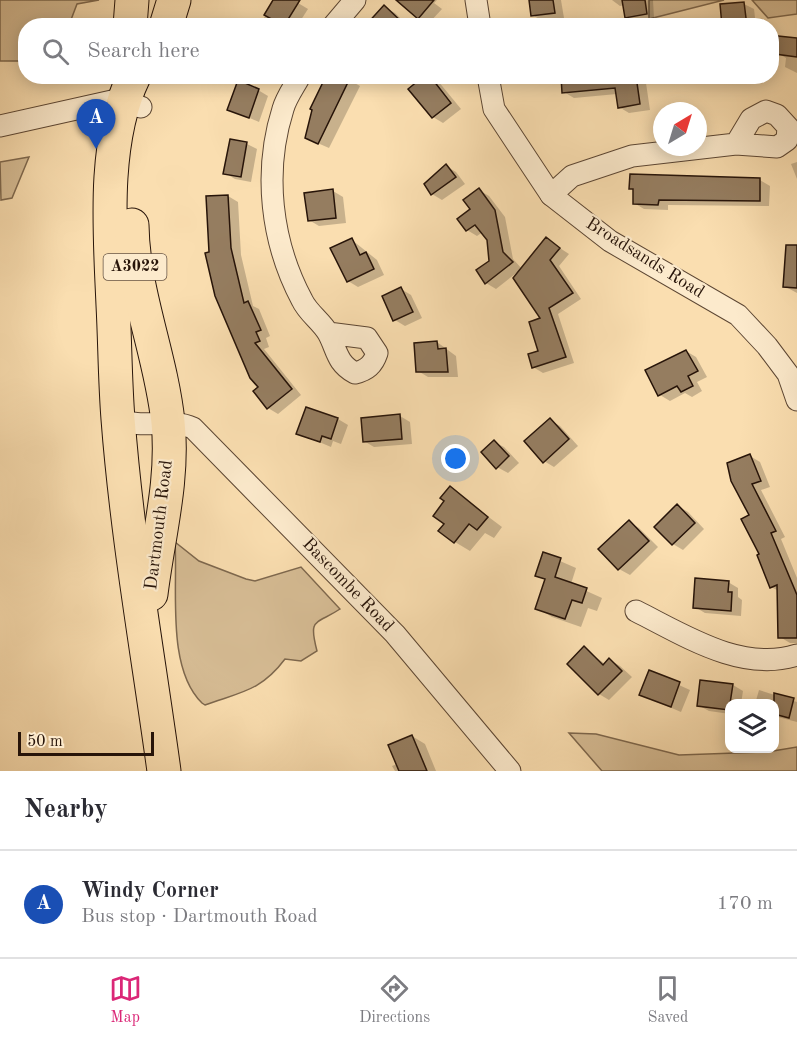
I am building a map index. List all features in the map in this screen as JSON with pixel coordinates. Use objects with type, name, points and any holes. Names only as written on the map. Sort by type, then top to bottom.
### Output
[{"type":"main road","points":[[131,18],[132,0]]},
{"type":"main road","name":"Dartmouth Road","points":[[133,89],[113,159],[111,197],[118,419],[139,604],[164,771]]},
{"type":"main road","name":"Dartmouth Road","points":[[133,89],[134,262],[168,423],[168,477],[150,604],[148,656]]},
{"type":"street","points":[[340,18],[355,0]]},
{"type":"street","points":[[476,0],[479,18]]},
{"type":"street","points":[[296,84],[283,107],[274,151],[271,191],[285,264],[303,303],[328,333]]},
{"type":"street","name":"Broadsands Road","points":[[489,84],[494,109],[551,195],[610,241],[738,315],[793,371],[797,400]]},
{"type":"street","points":[[0,126],[112,101],[133,89]]},
{"type":"street","points":[[551,195],[572,176],[632,156],[736,144]]},
{"type":"street","points":[[118,419],[132,426],[168,423]]},
{"type":"street","name":"Bascombe Road","points":[[168,423],[181,423],[193,429],[290,524],[395,634],[510,771]]},
{"type":"street","points":[[636,611],[704,645],[743,657],[778,662],[797,655]]},
{"type":"shaded area","points":[[0,0],[99,0],[77,4],[72,18],[18,18],[18,61],[0,61]]},
{"type":"shaded area","points":[[649,0],[724,0],[653,18],[649,18]]},
{"type":"shaded area","points":[[752,0],[797,0],[797,14],[768,18]]},
{"type":"shaded area","points":[[29,157],[12,198],[1,200],[0,162]]},
{"type":"shaded area","points":[[175,542],[199,561],[255,581],[301,567],[340,609],[316,623],[313,632],[317,651],[301,661],[285,659],[267,678],[250,689],[205,705],[202,703],[191,688],[183,670],[178,649]]},
{"type":"shaded area","points":[[569,733],[596,734],[679,755],[779,753],[779,750],[797,747],[797,771],[602,771]]},
{"type":"building","points":[[273,0],[300,0],[289,18],[269,18],[264,15]]},
{"type":"building","points":[[396,0],[434,0],[417,18]]},
{"type":"building","points":[[529,0],[553,0],[555,13],[531,16]]},
{"type":"building","points":[[622,0],[645,0],[647,14],[625,18]]},
{"type":"building","points":[[744,2],[746,18],[721,18],[720,4]]},
{"type":"building","points":[[384,5],[398,18],[372,18]]},
{"type":"building","points":[[779,36],[797,38],[797,57],[779,55]]},
{"type":"building","points":[[237,84],[247,84],[259,89],[249,118],[227,110]]},
{"type":"building","points":[[322,84],[347,84],[318,144],[305,138],[312,110],[310,109]]},
{"type":"building","points":[[414,84],[436,84],[451,103],[432,118],[408,89]]},
{"type":"building","points":[[561,84],[637,84],[640,104],[618,108],[615,88],[562,93]]},
{"type":"building","points":[[230,139],[247,142],[241,177],[223,174]]},
{"type":"building","points":[[446,164],[456,177],[431,195],[424,184]]},
{"type":"building","points":[[630,174],[760,178],[760,201],[659,200],[658,205],[633,204],[633,189],[629,189]]},
{"type":"building","points":[[479,188],[495,210],[503,252],[513,262],[485,284],[476,270],[489,261],[487,240],[475,225],[466,231],[457,219],[470,209],[463,200]]},
{"type":"building","points":[[333,189],[336,218],[308,221],[304,193]]},
{"type":"building","points":[[228,195],[231,248],[244,303],[248,301],[261,330],[256,332],[260,341],[255,343],[292,389],[267,409],[253,391],[258,387],[250,378],[215,296],[205,253],[209,252],[206,196]]},
{"type":"building","points":[[546,237],[560,248],[550,260],[573,293],[549,308],[566,357],[532,368],[528,354],[538,351],[529,322],[540,318],[513,278]]},
{"type":"building","points":[[352,238],[360,255],[366,252],[374,269],[347,282],[330,248]]},
{"type":"building","points":[[786,245],[797,245],[797,288],[783,287]]},
{"type":"building","points":[[401,287],[413,312],[393,321],[382,296]]},
{"type":"building","points":[[437,341],[438,349],[446,348],[448,372],[416,372],[414,343]]},
{"type":"building","points":[[686,350],[698,371],[688,376],[693,386],[681,392],[677,386],[658,396],[645,370]]},
{"type":"building","points":[[306,407],[338,418],[331,439],[322,436],[320,442],[296,434]]},
{"type":"building","points":[[400,414],[402,439],[363,442],[361,418]]},
{"type":"building","points":[[550,418],[569,439],[543,463],[524,441]]},
{"type":"building","points":[[494,440],[509,456],[496,469],[481,452]]},
{"type":"building","points":[[750,454],[761,481],[752,484],[776,531],[771,533],[797,595],[797,638],[778,638],[777,585],[770,588],[757,555],[759,554],[741,519],[749,515],[731,481],[727,463]]},
{"type":"building","points":[[450,486],[488,517],[477,530],[469,524],[454,543],[438,531],[444,524],[433,516],[444,501],[440,498]]},
{"type":"building","points":[[677,504],[695,523],[672,545],[654,527]]},
{"type":"building","points":[[629,520],[649,541],[618,570],[598,549]]},
{"type":"building","points":[[543,552],[561,558],[555,577],[587,588],[582,603],[572,600],[565,619],[535,609],[545,579],[535,576]]},
{"type":"building","points":[[695,578],[729,581],[728,592],[732,592],[731,611],[693,608]]},
{"type":"building","points":[[584,646],[603,665],[609,658],[622,671],[598,695],[567,664]]},
{"type":"building","points":[[649,670],[680,682],[671,707],[639,695]]},
{"type":"building","points":[[700,680],[733,684],[731,699],[725,699],[725,710],[697,706]]},
{"type":"building","points":[[774,693],[794,698],[789,718],[779,715],[779,699],[774,699]]},
{"type":"building","points":[[412,735],[427,771],[399,771],[388,745]]},
{"type":"place","name":"Windy Corner","points":[[96,149]]}]
